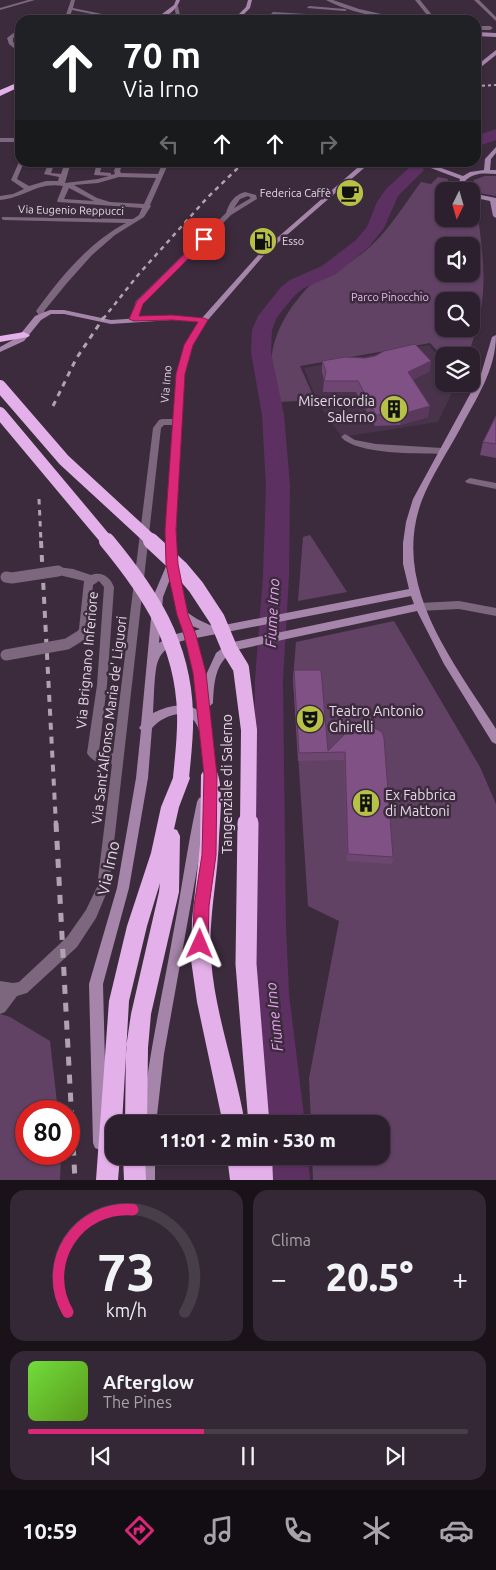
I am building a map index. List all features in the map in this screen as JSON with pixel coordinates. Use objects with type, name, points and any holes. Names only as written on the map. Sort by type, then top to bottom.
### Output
[{"type":"highway","points":[[0,93],[12,87]]},
{"type":"highway","points":[[0,339],[24,335]]},
{"type":"highway","name":"Tangenziale di Salerno","points":[[0,386],[64,460],[162,551],[196,587],[216,619],[230,650],[241,668],[249,730],[246,964],[258,1115]]},
{"type":"highway","points":[[0,413],[134,574],[153,603],[169,638],[184,692],[186,718],[181,778],[171,836],[168,892],[141,1014],[137,1048],[136,1115]]},
{"type":"highway","points":[[210,775],[209,855],[202,906],[201,960],[204,988],[220,1051],[232,1115]]},
{"type":"highway","points":[[107,1180],[117,1019],[126,968],[162,845],[170,807],[181,778]]},
{"type":"highway","points":[[134,1165],[135,1180]]},
{"type":"highway","points":[[239,1165],[241,1180]]},
{"type":"highway","points":[[261,1165],[262,1180]]},
{"type":"main road","points":[[163,15],[176,6],[178,0]]},
{"type":"main road","points":[[240,15],[248,7],[250,0]]},
{"type":"main road","points":[[481,34],[496,34],[493,27]]},
{"type":"main road","points":[[481,65],[496,52]]},
{"type":"main road","points":[[487,171],[488,158],[496,150]]},
{"type":"main road","name":"Via Irno","points":[[149,1115],[151,1084],[186,898],[193,846],[210,775],[200,673],[183,615],[172,564],[171,530],[180,374],[189,345],[204,320],[264,253],[362,167]]},
{"type":"main road","points":[[433,167],[463,178],[476,172],[496,172]]},
{"type":"main road","points":[[462,182],[463,178]]},
{"type":"main road","points":[[480,197],[495,200],[496,216]]},
{"type":"main road","points":[[0,350],[14,344],[43,315],[64,312],[102,321],[172,318],[204,320]]},
{"type":"main road","points":[[496,337],[485,374],[442,451],[418,499],[410,520],[408,550],[413,592],[419,607],[438,643],[496,740]]},
{"type":"main road","name":"Via Irno","points":[[101,1180],[96,984],[123,888],[142,778],[158,597],[172,564]]},
{"type":"main road","points":[[151,662],[158,651],[168,642],[190,635],[413,592]]},
{"type":"main road","points":[[204,727],[210,679],[216,660],[226,649],[241,643],[419,607]]},
{"type":"main road","points":[[183,615],[193,622],[216,631]]},
{"type":"main road","points":[[146,728],[155,717],[177,710],[193,712],[199,716],[204,727]]},
{"type":"main road","points":[[147,1165],[147,1180]]},
{"type":"street","points":[[0,9],[33,0]]},
{"type":"street","points":[[69,15],[72,9],[73,0]]},
{"type":"street","points":[[328,0],[383,15]]},
{"type":"street","points":[[417,0],[430,15]]},
{"type":"street","points":[[476,0],[496,20]]},
{"type":"street","points":[[176,6],[178,15]]},
{"type":"street","points":[[309,7],[344,10],[356,9]]},
{"type":"street","points":[[72,9],[103,15]]},
{"type":"street","points":[[354,15],[356,9]]},
{"type":"street","points":[[273,13],[281,15]]},
{"type":"street","points":[[15,34],[10,38],[11,43],[15,47]]},
{"type":"street","points":[[0,140],[15,140]]},
{"type":"street","points":[[19,167],[14,180],[28,188]]},
{"type":"street","points":[[50,167],[48,174],[109,204]]},
{"type":"street","points":[[67,167],[60,202],[148,206]]},
{"type":"street","points":[[98,167],[96,174],[161,176]]},
{"type":"street","points":[[118,174],[119,167]]},
{"type":"street","points":[[43,315],[40,311],[81,261],[108,236],[142,216],[164,167]]},
{"type":"street","points":[[0,198],[20,195],[28,188],[42,183],[98,181],[118,174]]},
{"type":"street","points":[[134,319],[140,303],[229,214]]},
{"type":"street","name":"Via Eugenio Reppucci","points":[[5,216],[132,221]]},
{"type":"street","name":"Via Sant'Alfonso Maria de' Liguori","points":[[6,989],[27,984],[72,942],[91,914],[103,887],[137,611],[157,428],[162,422],[178,422]]},
{"type":"street","points":[[345,437],[351,442],[372,447],[442,451]]},
{"type":"street","points":[[470,481],[496,486]]},
{"type":"street","points":[[3,574],[12,578],[58,571],[73,573],[91,579]]},
{"type":"street","name":"Via Brignano Inferiore","points":[[3,654],[67,644],[80,636],[84,629],[87,589],[91,579],[96,577],[107,581],[109,587],[102,685],[93,753],[103,759],[111,759],[118,756]]},
{"type":"street","points":[[419,607],[459,604],[496,612]]},
{"type":"street","points":[[0,1008],[6,989]]},
{"type":"shaded area","points":[[429,345],[435,353],[435,392],[452,392],[438,422],[342,437],[318,404],[304,368]]},
{"type":"green space","points":[[485,176],[496,176],[496,196],[480,193],[480,182],[473,182]]},
{"type":"green space","name":"Parco Pinocchio","points":[[438,177],[448,179],[448,182],[435,182],[435,228],[479,228],[483,262],[484,280],[480,317],[480,292],[435,292],[435,337],[475,337],[471,347],[435,348],[430,343],[300,366],[315,400],[278,402],[272,376],[272,353],[278,331],[291,308],[314,282],[351,261],[372,245],[392,222],[421,182],[431,184]]},
{"type":"green space","points":[[310,535],[347,592],[298,601],[303,537]]},
{"type":"green space","points":[[394,621],[480,767],[496,804],[496,1180],[313,1180],[312,1165],[390,1165],[390,1115],[311,1115],[309,1078],[339,921],[308,906],[293,678],[296,642]]},
{"type":"green space","points":[[0,1014],[10,1017],[50,1041],[57,1100],[15,1100],[15,1165],[61,1165],[60,1180],[0,1180]]},
{"type":"building","points":[[415,344],[431,361],[408,372],[430,406],[402,414],[376,415],[358,381],[324,381],[326,371],[322,361],[345,357],[365,358],[375,356],[384,351]]},
{"type":"building","points":[[496,416],[496,444],[483,442]]},
{"type":"building","name":"Ex Fabbrica di Mattoni","points":[[294,670],[321,670],[328,751],[350,729],[356,726],[373,727],[382,732],[393,857],[348,854],[345,752],[299,753]]},
{"type":"waterway","name":"Fiume Irno","points":[[481,140],[496,134]]},
{"type":"waterway","name":"Fiume Irno","points":[[285,1115],[271,994],[269,928],[269,680],[276,576],[278,486],[273,415],[261,352],[262,330],[268,316],[288,291],[297,284],[329,270],[362,244],[375,228],[392,193],[416,170]]},
{"type":"waterway","name":"Fiume Irno","points":[[289,1165],[290,1180]]},
{"type":"railway","points":[[481,86],[496,85]]},
{"type":"railway","points":[[103,319],[138,275],[207,198],[239,167]]},
{"type":"railway","points":[[53,406],[76,359],[104,317]]},
{"type":"railway","points":[[39,499],[41,542]]},
{"type":"railway","points":[[41,541],[56,825]]},
{"type":"railway","points":[[56,823],[75,1180]]},
{"type":"place","name":"Federica Caffè","points":[[350,193]]},
{"type":"place","name":"Esso","points":[[263,241]]},
{"type":"place","name":"Misericordia Salerno","points":[[394,409]]},
{"type":"place","name":"Teatro Antonio Ghirelli","points":[[310,719]]},
{"type":"place","name":"Ex Fabbrica di Mattoni","points":[[366,803]]},
{"type":"route","points":[[200,944],[202,906],[209,855],[210,775],[200,673],[183,615],[172,564],[171,530],[180,374],[189,345],[204,320],[190,318],[134,319],[134,315],[140,303],[204,239]]}]
